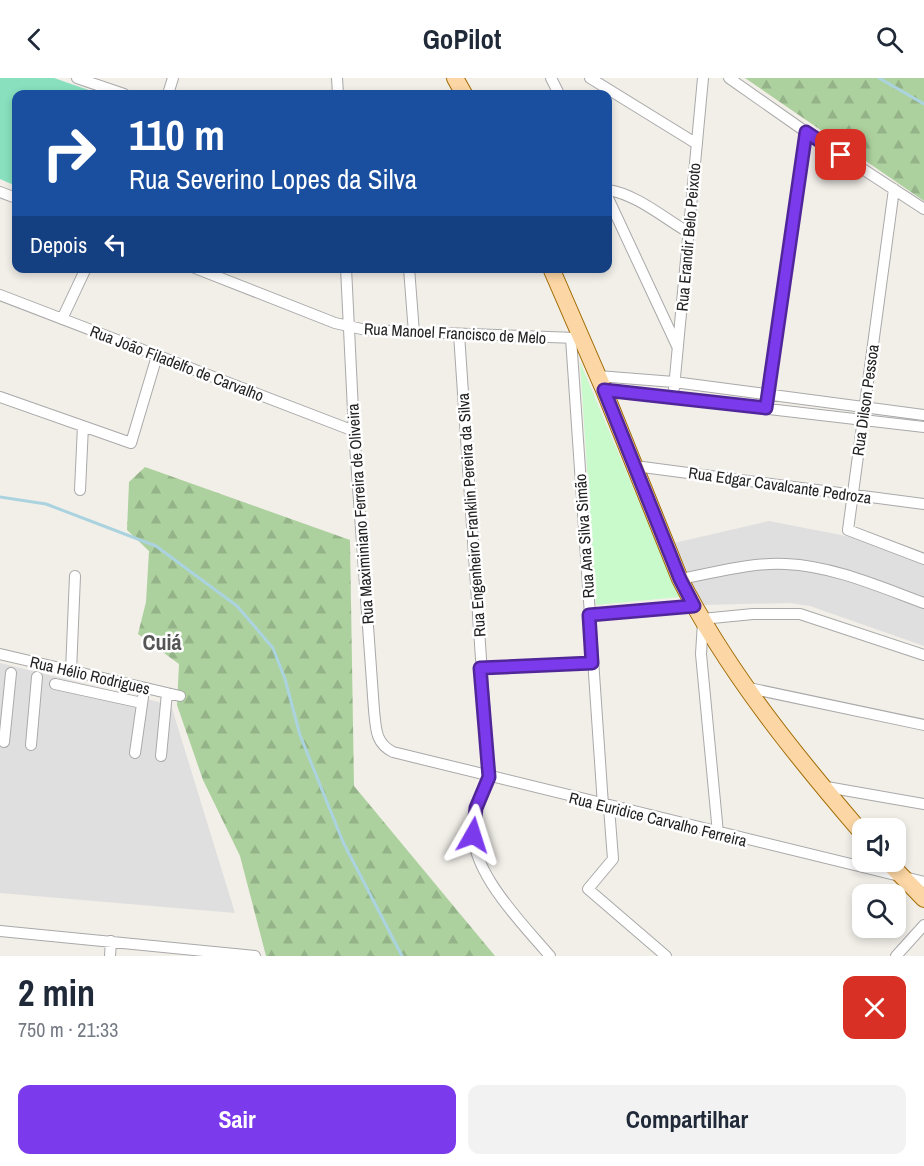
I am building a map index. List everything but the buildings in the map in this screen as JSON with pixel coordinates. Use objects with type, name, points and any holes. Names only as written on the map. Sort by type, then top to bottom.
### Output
[{"type":"main road","points":[[553,273],[577,338],[601,383],[680,579],[700,616],[795,754],[852,820]]},
{"type":"main road","points":[[897,872],[924,899]]},
{"type":"street","points":[[77,78],[112,90]]},
{"type":"street","points":[[591,78],[610,90]]},
{"type":"street","name":"Rua Erandir Belo Peixoto","points":[[673,397],[703,78]]},
{"type":"street","points":[[729,78],[806,132],[924,208]]},
{"type":"street","points":[[612,91],[697,144]]},
{"type":"street","points":[[766,408],[806,132]]},
{"type":"street","name":"Rua Dilson Pessoa","points":[[894,189],[848,523],[851,533],[924,559]]},
{"type":"street","points":[[612,190],[618,191],[688,232]]},
{"type":"street","points":[[612,206],[678,346]]},
{"type":"street","points":[[62,319],[84,273]]},
{"type":"street","name":"Rua Manoel Francisco de Melo","points":[[208,273],[348,327],[381,332],[577,338]]},
{"type":"street","name":"Rua Maximiniano Ferreira de Oliveira","points":[[346,273],[354,431],[376,733],[380,743],[393,752]]},
{"type":"street","points":[[409,273],[414,333]]},
{"type":"street","name":"Rua João Filadelfo de Carvalho","points":[[0,295],[354,431]]},
{"type":"street","name":"Rua Engenheiro Franklin Pereira da Silva","points":[[459,334],[489,777],[473,819],[478,861],[510,909],[550,956]]},
{"type":"street","name":"Rua Ana Silva Simão","points":[[577,338],[592,663],[613,859],[588,889],[666,956]]},
{"type":"street","points":[[0,397],[131,443],[158,356]]},
{"type":"street","points":[[601,383],[674,382],[767,395],[924,427]]},
{"type":"street","points":[[601,383],[673,397],[766,408],[924,416]]},
{"type":"street","points":[[80,490],[83,426]]},
{"type":"street","name":"Rua Edgar Cavalcante Pedroza","points":[[635,466],[924,504]]},
{"type":"street","points":[[680,579],[784,563],[840,574],[924,603]]},
{"type":"street","points":[[71,671],[75,576]]},
{"type":"street","points":[[589,615],[800,614],[924,655]]},
{"type":"street","points":[[700,616],[701,654],[718,833]]},
{"type":"street","name":"Rua Hélio Rodrigues","points":[[0,654],[180,696]]},
{"type":"street","points":[[480,668],[592,663]]},
{"type":"street","points":[[4,742],[11,673]]},
{"type":"street","points":[[31,745],[37,677]]},
{"type":"street","points":[[55,684],[142,703]]},
{"type":"street","points":[[135,753],[144,688]]},
{"type":"street","points":[[749,688],[924,724]]},
{"type":"street","points":[[160,756],[167,693]]},
{"type":"street","name":"Rua Euridice Carvalho Ferreira","points":[[393,752],[924,882]]},
{"type":"street","points":[[822,786],[924,804]]},
{"type":"street","points":[[896,956],[924,925]]},
{"type":"street","points":[[0,931],[255,956]]},
{"type":"street","points":[[110,956],[111,941]]},
{"type":"shaded area","points":[[769,521],[846,536],[924,563],[924,646],[810,606],[790,603],[703,605],[674,543]]},
{"type":"shaded area","points":[[0,663],[171,705],[235,913],[0,893]]},
{"type":"green space","points":[[0,78],[54,78],[88,90],[12,90],[12,184],[0,179]]},
{"type":"green space","points":[[745,78],[924,78],[924,201]]},
{"type":"green space","points":[[580,362],[679,597],[596,605]]},
{"type":"green space","points":[[145,467],[350,540],[354,786],[495,956],[266,956],[240,856],[203,780],[177,705],[179,664],[138,634],[146,602],[149,551],[127,530],[129,482]]},
{"type":"waterway","points":[[879,78],[924,104]]},
{"type":"waterway","points":[[0,497],[46,504],[156,546],[237,606],[273,648],[285,679],[300,735],[343,842],[402,956]]},
{"type":"district","name":"Cuiá","points":[[162,642]]},
{"type":"route","points":[[473,835],[472,825],[476,808],[489,777],[480,668],[592,663],[589,615],[694,606],[680,579],[604,390],[766,408],[806,132],[841,155]]}]
